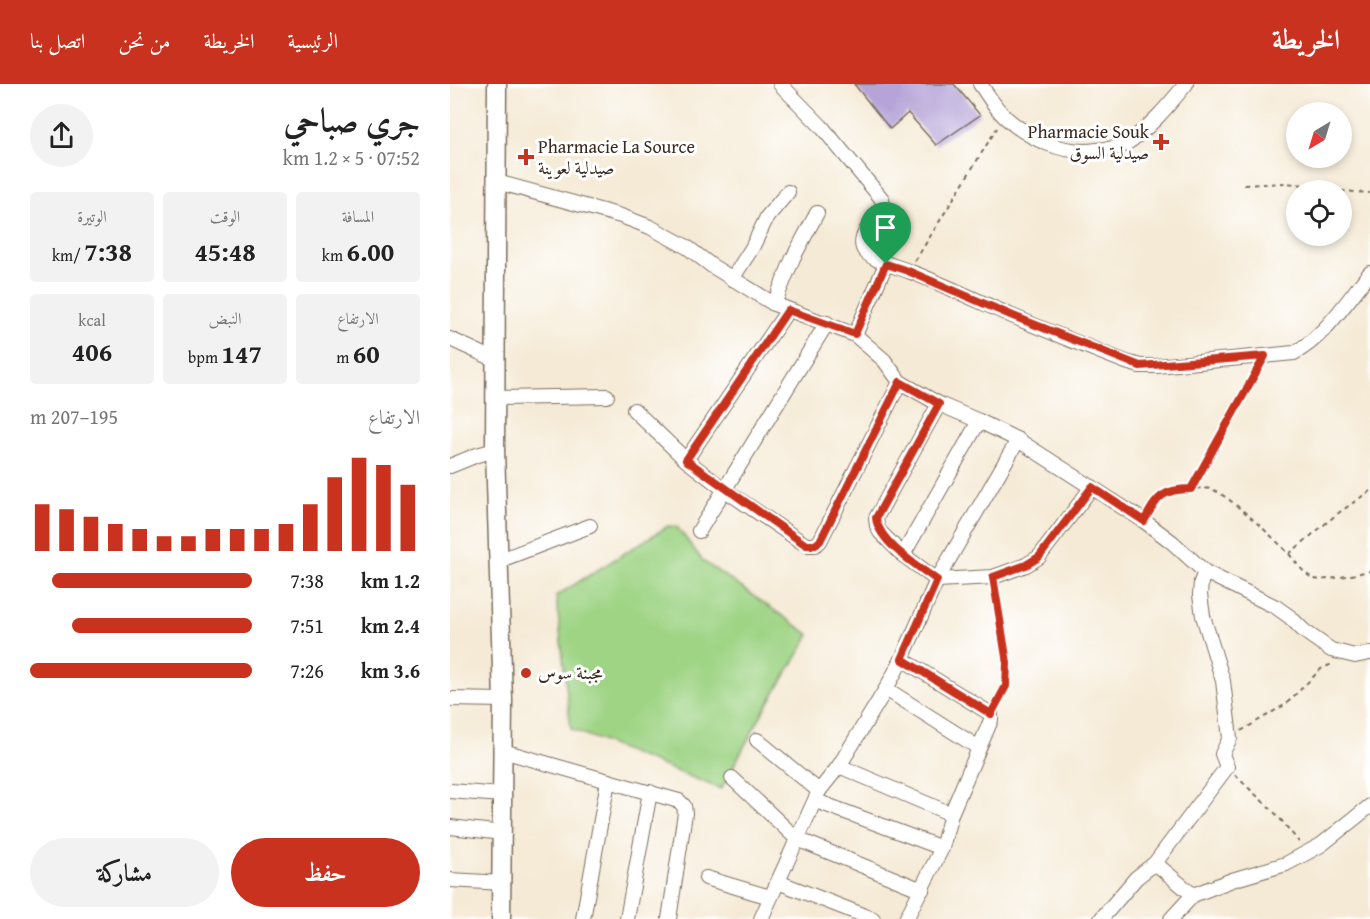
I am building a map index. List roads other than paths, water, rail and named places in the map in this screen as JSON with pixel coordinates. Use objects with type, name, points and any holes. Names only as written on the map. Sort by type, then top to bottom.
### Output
[{"type":"main road","points":[[497,84],[495,450],[503,700],[501,919]]},
{"type":"street","points":[[780,84],[821,126],[882,199],[883,209],[865,234],[862,246],[866,252],[886,264],[1140,366],[1294,354],[1307,347],[1370,273]]},
{"type":"street","points":[[980,84],[1004,116],[1034,139],[1061,148],[1089,152],[1121,147],[1142,131],[1171,103],[1186,84]]},
{"type":"street","points":[[497,182],[621,216],[650,227],[687,247],[732,279],[774,303],[855,334],[884,360],[900,382],[939,404],[1018,440],[1144,521],[1172,542],[1205,572],[1276,608],[1331,650],[1355,656],[1370,652]]},
{"type":"street","points":[[732,279],[752,248],[767,217],[788,192]]},
{"type":"street","points":[[774,303],[793,258],[818,213]]},
{"type":"street","points":[[855,334],[886,264]]},
{"type":"street","points":[[686,460],[788,310]]},
{"type":"street","points":[[699,531],[827,323]]},
{"type":"street","points":[[450,339],[496,360]]},
{"type":"street","points":[[634,410],[686,460],[725,490],[806,545],[815,545],[820,541],[900,382]]},
{"type":"street","points":[[496,398],[607,396]]},
{"type":"street","points":[[939,404],[876,518],[880,532],[903,555],[937,580],[993,577],[1026,565],[1039,557],[1092,487]]},
{"type":"street","points":[[903,555],[979,421]]},
{"type":"street","points":[[761,919],[818,796],[886,688],[902,659],[937,580],[1018,440]]},
{"type":"street","points":[[452,463],[495,450]]},
{"type":"street","points":[[498,561],[590,526]]},
{"type":"street","points":[[1101,919],[1136,878],[1155,863],[1227,767],[1222,754],[1230,738],[1223,681],[1203,616],[1200,596],[1201,582],[1205,572]]},
{"type":"street","points":[[902,659],[991,714],[991,720],[980,748],[951,814],[942,848],[906,919]]},
{"type":"street","points":[[886,688],[980,748]]},
{"type":"street","points":[[450,699],[503,700]]},
{"type":"street","points":[[757,740],[818,796],[942,848]]},
{"type":"street","points":[[503,751],[650,792],[679,801],[684,806],[685,813],[669,919]]},
{"type":"street","points":[[839,766],[951,814]]},
{"type":"street","points":[[732,778],[797,839],[922,890]]},
{"type":"street","points":[[583,919],[608,781]]},
{"type":"street","points":[[450,791],[502,795]]},
{"type":"street","points":[[627,919],[650,792]]},
{"type":"street","points":[[1172,919],[1193,895],[1232,880],[1286,864],[1321,845],[1370,806]]},
{"type":"street","points":[[450,827],[503,833]]},
{"type":"street","points":[[1155,863],[1193,895]]},
{"type":"street","points":[[706,878],[770,897]]},
{"type":"street","points":[[450,880],[503,883]]},
{"type":"street","points":[[778,882],[873,919]]},
{"type":"place","name":"Pharmacie Souk صيدلية السوق","points":[[1161,142]]},
{"type":"place","name":"Pharmacie La Source صيدلية لعوينة","points":[[526,157]]},
{"type":"place","name":"مجبنة سوس","points":[[526,673]]}]
